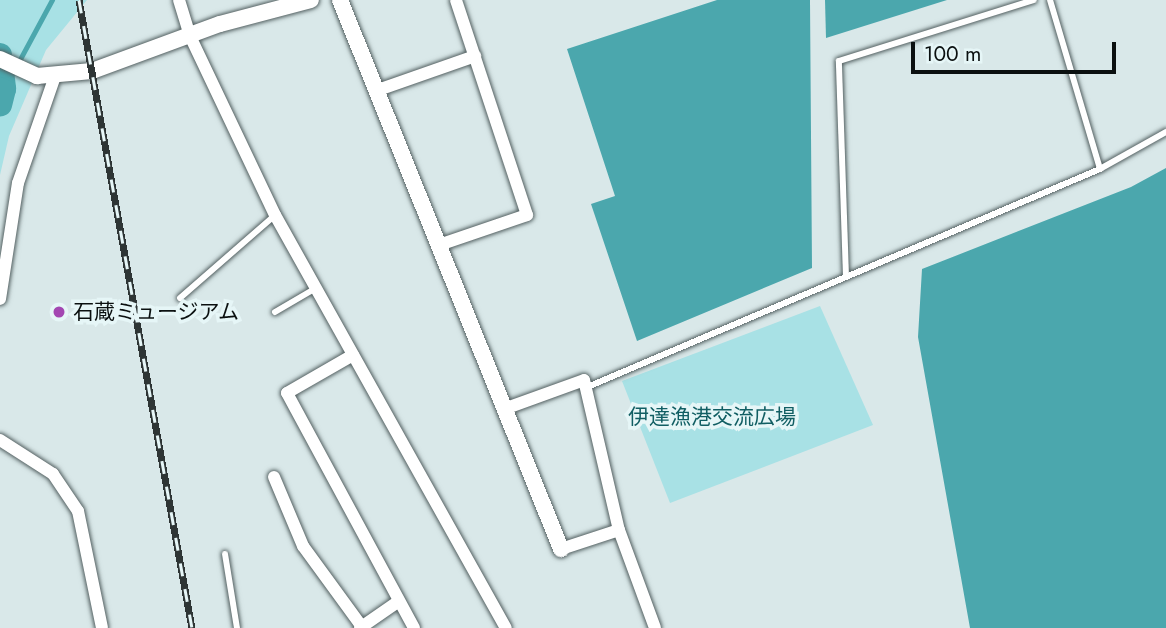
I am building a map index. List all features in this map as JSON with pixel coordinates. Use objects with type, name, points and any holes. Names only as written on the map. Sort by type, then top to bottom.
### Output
[{"type":"street","points":[[179,0],[190,36],[275,215],[506,628]]},
{"type":"street","points":[[0,59],[37,76],[92,71],[190,36],[311,0]]},
{"type":"street","points":[[340,0],[561,549],[619,530]]},
{"type":"street","points":[[439,245],[527,215],[456,0]]},
{"type":"street","points":[[378,90],[475,56]]},
{"type":"street","points":[[0,299],[18,183],[55,76]]},
{"type":"street","points":[[353,355],[287,393],[415,628]]},
{"type":"street","points":[[504,409],[583,380],[619,530],[655,628]]},
{"type":"street","points":[[0,440],[53,474],[78,511],[102,628]]},
{"type":"street","points":[[274,477],[303,545],[361,627],[399,601]]},
{"type":"lane","points":[[846,277],[839,61],[1034,0]]},
{"type":"lane","points":[[1050,0],[1100,169]]},
{"type":"lane","points":[[585,388],[1100,169],[1166,132]]},
{"type":"lane","points":[[180,298],[275,215]]},
{"type":"lane","points":[[275,312],[316,288]]},
{"type":"lane","points":[[225,554],[237,628]]},
{"type":"green space","points":[[0,0],[87,0],[46,50],[9,136],[0,175]]},
{"type":"green space","name":"伊達漁港交流広場","points":[[820,306],[873,425],[670,503],[622,381]]},
{"type":"shaded area","points":[[717,0],[810,0],[812,268],[637,341],[591,204],[615,196],[567,49]]},
{"type":"shaded area","points":[[825,0],[947,0],[826,38]]},
{"type":"shaded area","points":[[1166,168],[1166,628],[970,628],[918,337],[922,269],[1131,187]]},
{"type":"waterway","points":[[4,89],[52,0]]},
{"type":"waterway","points":[[0,55],[4,89],[0,105]]},
{"type":"railway","points":[[79,0],[192,628]]},
{"type":"place","name":"石蔵ミュージアム","points":[[59,312]]}]
